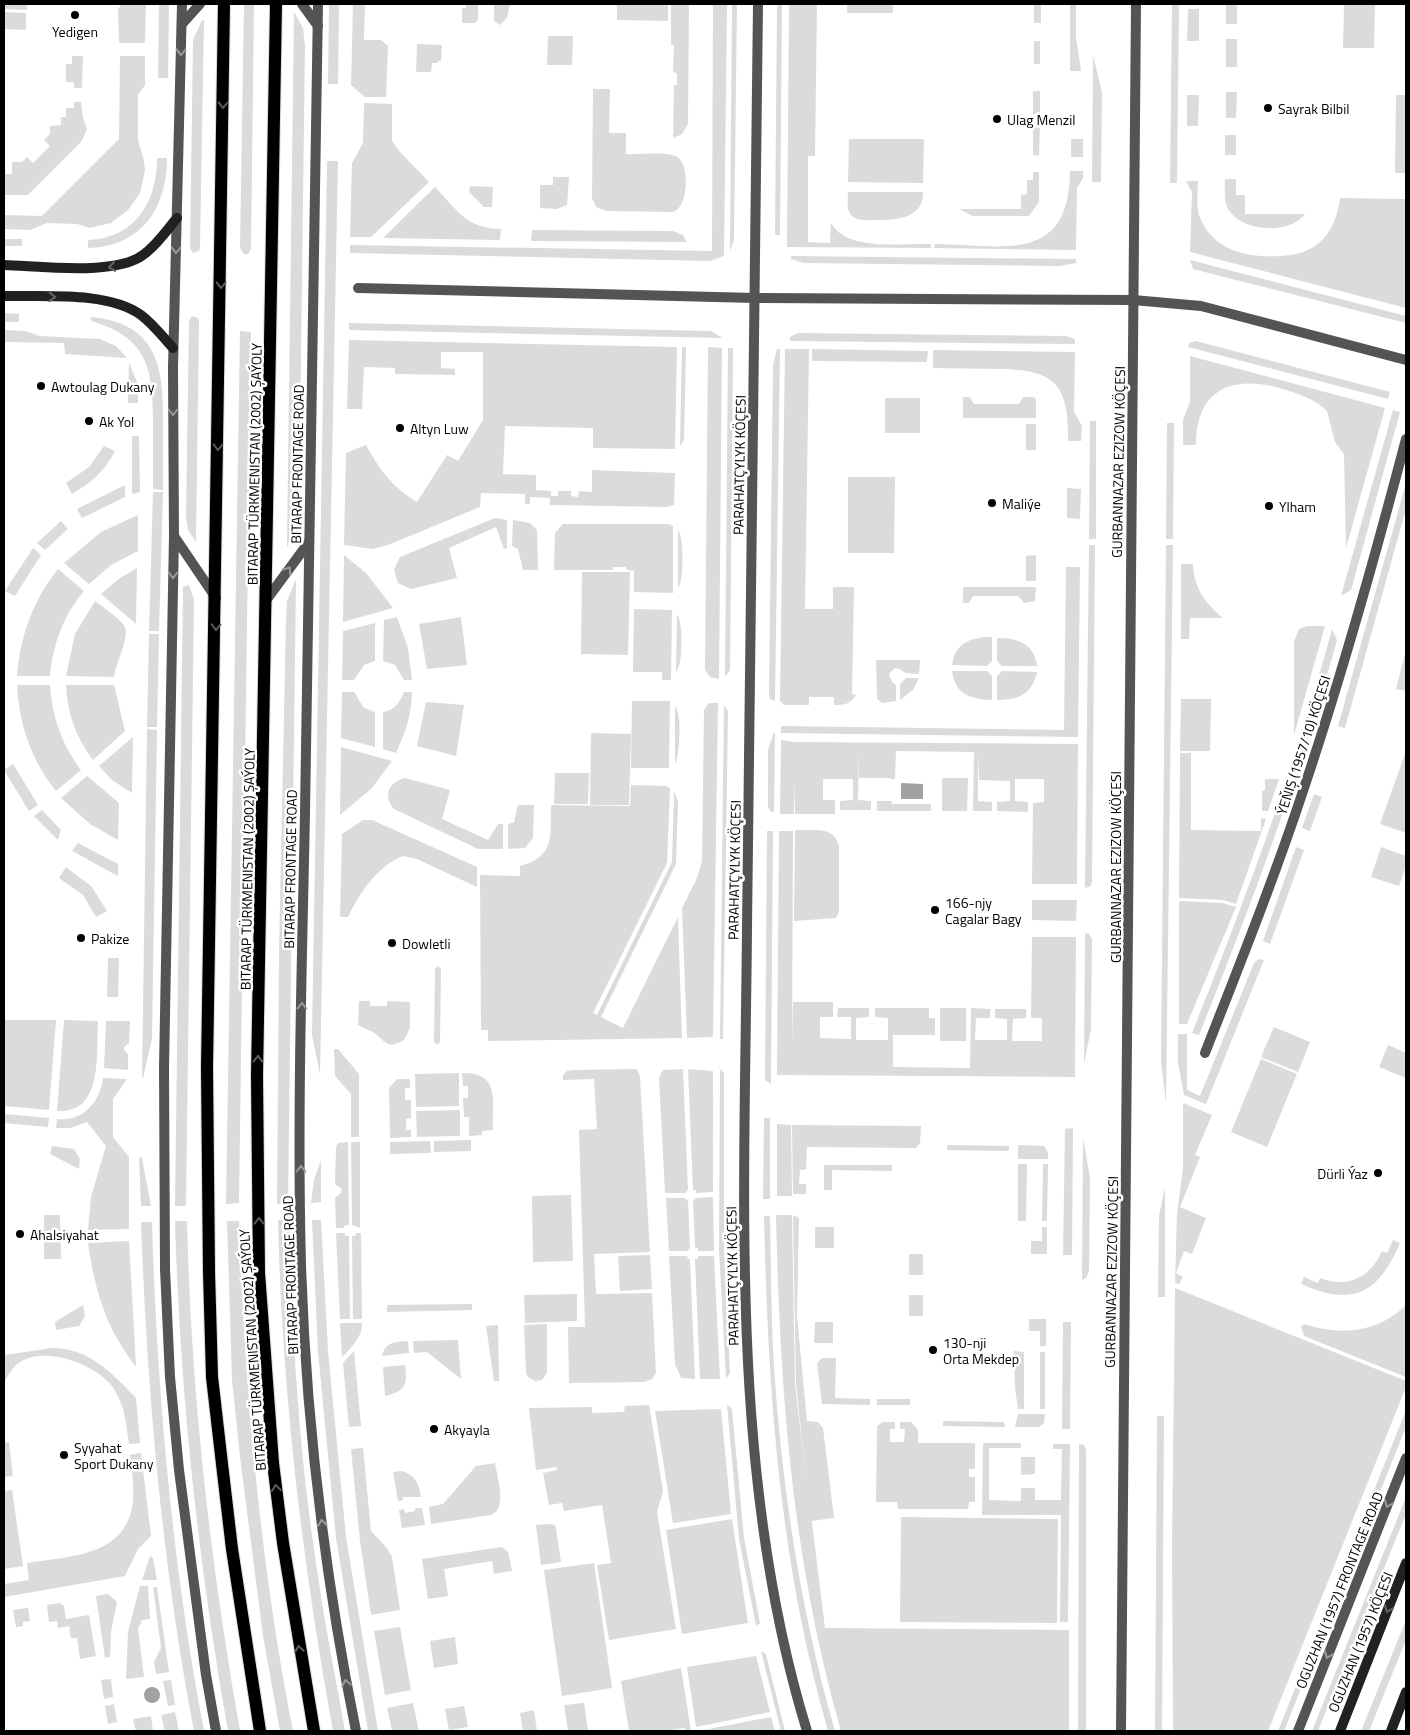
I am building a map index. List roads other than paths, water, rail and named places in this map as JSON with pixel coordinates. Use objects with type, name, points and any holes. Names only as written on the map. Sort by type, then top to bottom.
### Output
[{"type":"main road","points":[[224,4],[216,599],[207,1068],[212,1367],[232,1549],[260,1731]]},
{"type":"main road","name":"BITARAP TÜRKMENISTAN (2002) ŞAÝOLY","points":[[276,4],[267,599],[257,1076],[260,1273],[274,1462],[283,1544],[314,1731]]},
{"type":"street","points":[[182,4],[173,348],[174,536],[164,1058],[164,1269],[170,1377],[179,1470],[204,1666],[216,1731]]},
{"type":"street","points":[[182,24],[200,4]]},
{"type":"street","points":[[302,4],[318,26]]},
{"type":"street","name":"BITARAP FRONTAGE ROAD","points":[[318,4],[300,1072],[301,1266],[306,1354],[324,1539],[339,1649],[356,1731]]},
{"type":"street","name":"PARAHATÇYLYK KÖÇESI","points":[[758,4],[745,1100],[746,1313],[750,1390],[770,1573],[786,1656],[807,1731]]},
{"type":"street","name":"GURBANNAZAR EZIZOW KÖÇESI","points":[[1120,1731],[1136,4]]},
{"type":"street","points":[[4,265],[107,268],[127,264],[142,256],[156,245],[177,218]]},
{"type":"street","points":[[358,288],[754,298],[1133,300],[1201,306],[1406,360]]},
{"type":"street","points":[[4,296],[91,299],[126,306],[141,315],[173,348]]},
{"type":"street","name":"ÝEŇIŞ (1957/10) KÖÇESI","points":[[1205,1053],[1277,865],[1339,682],[1406,439]]},
{"type":"street","points":[[174,536],[216,599]]},
{"type":"street","points":[[267,599],[309,542]]},
{"type":"street","name":"OGUZHAN (1957) FRONTAGE ROAD","points":[[1298,1731],[1406,1458]]},
{"type":"street","name":"OGUZHAN (1957) KÖÇESI","points":[[1340,1731],[1406,1563]]},
{"type":"street","points":[[1390,1731],[1406,1692]]},
{"type":"place","name":"Yedigen","points":[[75,15]]},
{"type":"place","name":"Sayrak Bilbil","points":[[1268,108]]},
{"type":"place","name":"Ulag Menzil","points":[[997,119]]},
{"type":"place","name":"Awtoulag Dukany","points":[[41,386]]},
{"type":"place","name":"Ak Yol","points":[[89,421]]},
{"type":"place","name":"Altyn Luw","points":[[400,428]]},
{"type":"place","name":"Maliýe","points":[[992,503]]},
{"type":"place","name":"Ylham","points":[[1269,506]]},
{"type":"place","name":"166-njy Cagalar Bagy","points":[[935,910]]},
{"type":"place","name":"Pakize","points":[[81,938]]},
{"type":"place","name":"Dowletli","points":[[392,943]]},
{"type":"place","name":"Dürli Ýaz","points":[[1378,1173]]},
{"type":"place","name":"Ahalsiyahat","points":[[20,1234]]},
{"type":"place","name":"130-nji Orta Mekdep","points":[[933,1350]]},
{"type":"place","name":"Akyayla","points":[[434,1429]]},
{"type":"place","name":"Syyahat Sport Dukany","points":[[64,1455]]}]
